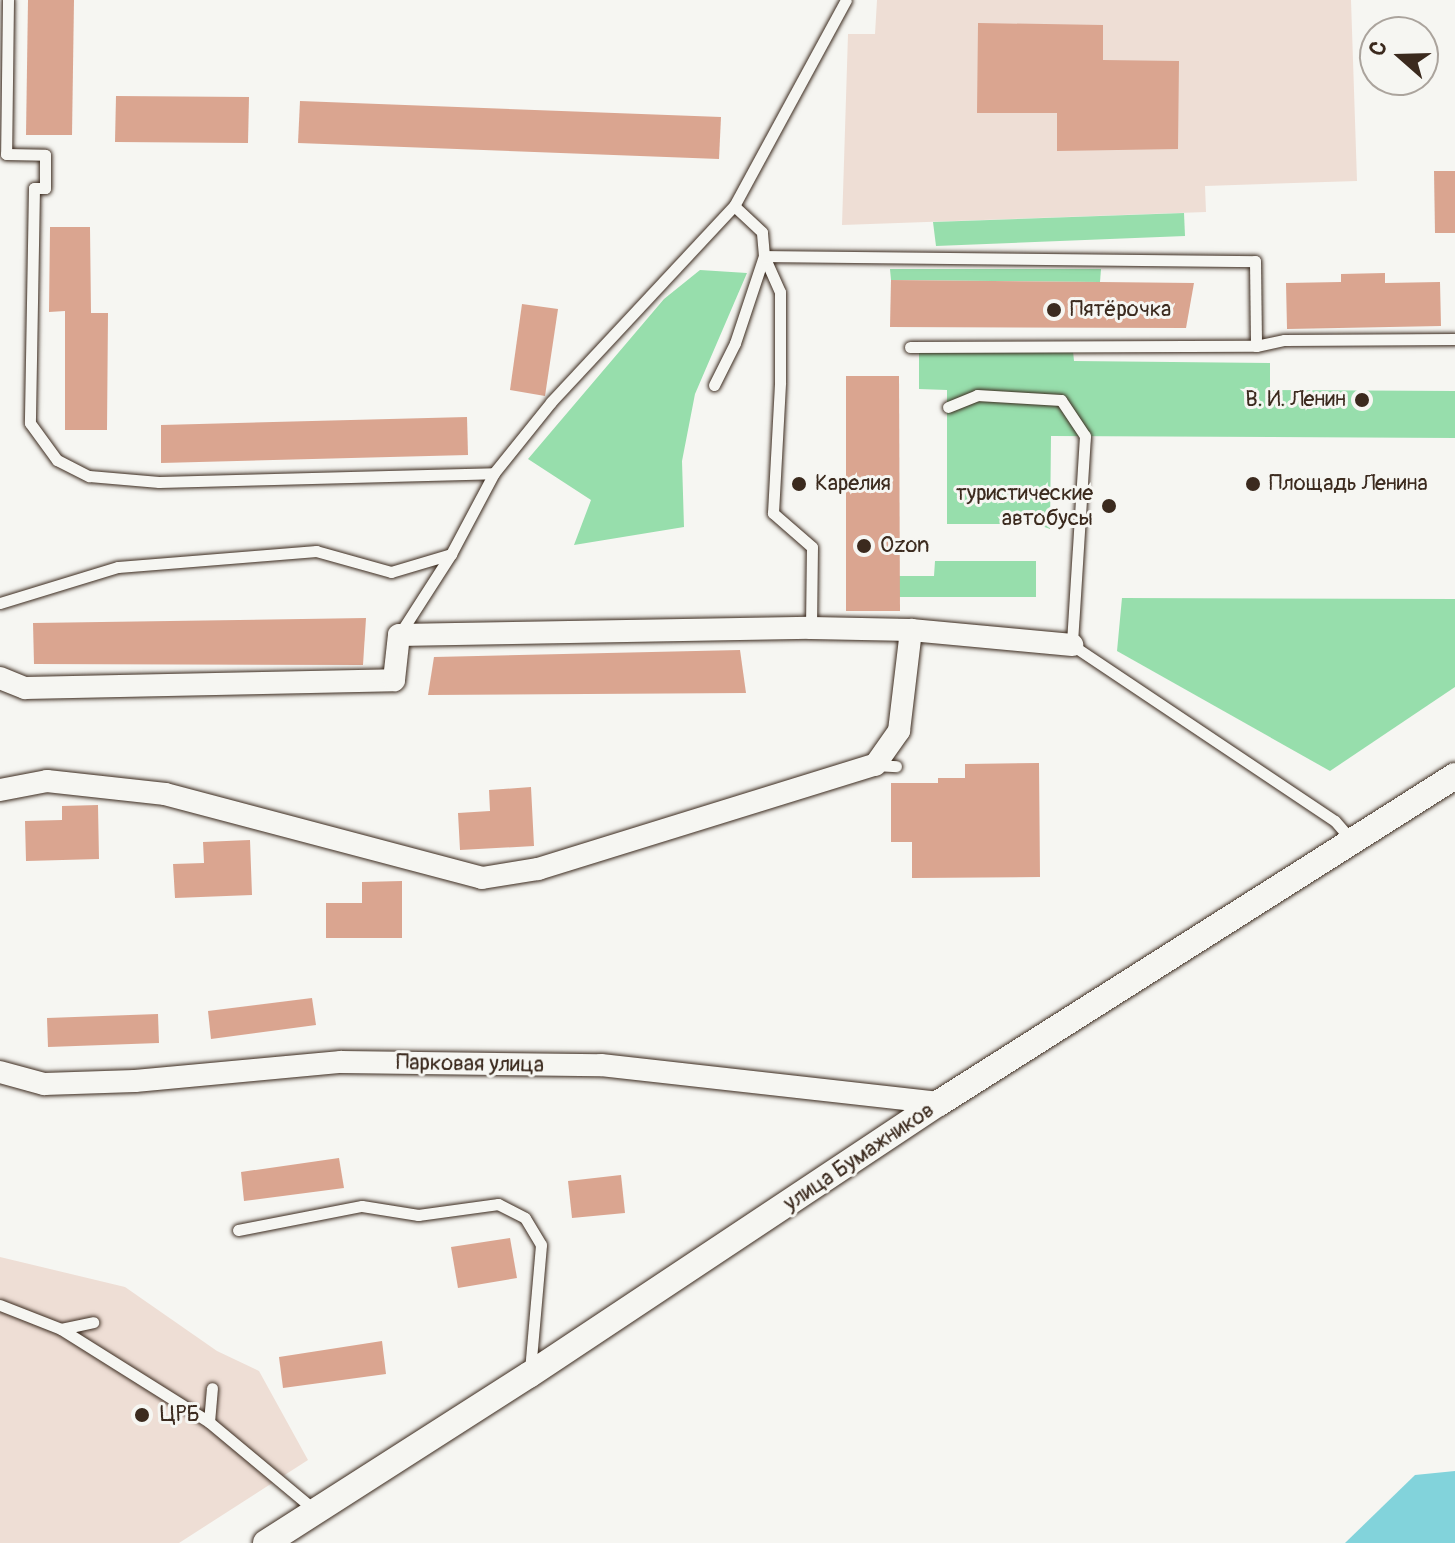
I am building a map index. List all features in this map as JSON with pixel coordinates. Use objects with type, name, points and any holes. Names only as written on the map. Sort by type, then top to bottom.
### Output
[{"type":"street","points":[[0,678],[25,688],[394,680],[399,635],[811,628],[911,630],[1072,645]]},
{"type":"street","points":[[0,790],[47,781],[165,794],[482,878],[538,869],[885,766],[899,731],[911,630]]},
{"type":"street","name":"улица Бумажников","points":[[266,1543],[529,1375],[939,1103],[1455,776]]},
{"type":"street","name":"Парковая улица","points":[[0,1072],[44,1084],[135,1081],[341,1062],[601,1065],[939,1103]]},
{"type":"lane","points":[[8,0],[6,154],[45,155],[45,188],[34,188],[30,423],[57,460],[89,476],[159,482],[494,473]]},
{"type":"lane","points":[[399,635],[451,554],[494,473],[551,402],[734,206],[846,0]]},
{"type":"lane","points":[[734,206],[762,232],[764,256],[780,292],[780,382],[773,513],[812,547],[811,628]]},
{"type":"lane","points":[[764,256],[1255,261],[1256,346]]},
{"type":"lane","points":[[714,385],[735,343],[764,256]]},
{"type":"lane","points":[[910,347],[1256,346],[1284,340],[1455,339]]},
{"type":"lane","points":[[948,407],[977,395],[1061,400],[1085,436],[1072,645],[1335,821],[1354,842]]},
{"type":"lane","points":[[0,603],[118,567],[316,551],[391,572],[451,554]]},
{"type":"lane","points":[[238,1230],[362,1206],[418,1215],[498,1204],[525,1218],[541,1245],[529,1375]]},
{"type":"lane","points":[[0,1305],[61,1329],[209,1422],[317,1512]]},
{"type":"lane","points":[[61,1329],[93,1322]]},
{"type":"lane","points":[[209,1422],[212,1388]]},
{"type":"shaded area","points":[[877,0],[1351,0],[1357,181],[1205,186],[1206,212],[842,225],[848,34],[875,34]]},
{"type":"shaded area","name":"ЦРБ","points":[[0,1257],[125,1287],[217,1351],[259,1371],[308,1460],[179,1543],[0,1543]]},
{"type":"green space","points":[[1184,213],[1185,236],[936,246],[933,222]]},
{"type":"green space","points":[[890,269],[1101,269],[1100,282],[891,280]]},
{"type":"green space","points":[[700,270],[747,273],[695,394],[682,461],[684,527],[574,545],[591,500],[528,459],[664,299]]},
{"type":"green space","points":[[919,351],[1073,351],[1074,361],[1270,363],[1270,390],[1455,391],[1455,438],[1051,436],[1050,529],[1036,524],[947,524],[947,390],[919,389]]},
{"type":"green space","points":[[935,561],[1036,561],[1036,597],[899,597],[899,576],[934,576]]},
{"type":"green space","points":[[1122,598],[1455,599],[1455,687],[1330,771],[1117,651]]},
{"type":"water","points":[[1455,1471],[1455,1543],[1345,1543],[1415,1475]]},
{"type":"building","points":[[28,0],[74,0],[72,135],[26,135]]},
{"type":"building","points":[[978,23],[1103,25],[1103,60],[1179,61],[1178,149],[1057,151],[1057,113],[977,113]]},
{"type":"building","points":[[116,96],[249,97],[248,143],[115,142]]},
{"type":"building","points":[[300,101],[721,117],[719,159],[298,143]]},
{"type":"building","points":[[1434,171],[1455,171],[1455,233],[1435,233]]},
{"type":"building","points":[[50,227],[90,227],[91,313],[108,313],[107,430],[65,430],[65,311],[49,312]]},
{"type":"building","points":[[1385,273],[1385,283],[1440,282],[1441,326],[1287,329],[1286,283],[1341,282],[1341,274]]},
{"type":"building","points":[[891,280],[1194,283],[1186,328],[890,327]]},
{"type":"building","points":[[522,304],[558,309],[545,396],[510,390]]},
{"type":"building","points":[[846,376],[899,376],[900,611],[846,611]]},
{"type":"building","points":[[467,417],[468,455],[161,463],[161,425]]},
{"type":"building","points":[[366,618],[363,665],[34,664],[33,623]]},
{"type":"building","points":[[740,650],[746,693],[428,695],[434,657]]},
{"type":"building","points":[[1039,763],[1040,877],[912,878],[912,842],[891,842],[891,783],[938,783],[938,778],[965,778],[965,764]]},
{"type":"building","points":[[531,787],[534,846],[460,850],[458,813],[490,811],[489,790]]},
{"type":"building","points":[[98,805],[99,859],[26,861],[25,821],[62,820],[62,806]]},
{"type":"building","points":[[250,840],[252,895],[175,898],[173,864],[204,863],[203,842]]},
{"type":"building","points":[[402,881],[402,938],[326,938],[326,903],[362,903],[362,882]]},
{"type":"building","points":[[312,998],[316,1025],[211,1039],[208,1011]]},
{"type":"building","points":[[158,1014],[159,1043],[48,1047],[47,1018]]},
{"type":"building","points":[[339,1158],[344,1188],[244,1201],[241,1172]]},
{"type":"building","points":[[621,1175],[625,1213],[572,1218],[568,1181]]},
{"type":"building","points":[[510,1238],[517,1278],[458,1288],[451,1247]]},
{"type":"building","points":[[382,1341],[386,1374],[283,1388],[279,1357]]},
{"type":"place","name":"Пятёрочка","points":[[1054,310]]},
{"type":"place","name":"В. И. Ленин","points":[[1362,400]]},
{"type":"place","name":"Карелия","points":[[799,484]]},
{"type":"place","name":"Площадь Ленина","points":[[1253,484]]},
{"type":"place","name":"туристические автобусы","points":[[1109,506]]},
{"type":"place","name":"Ozon","points":[[864,546]]},
{"type":"place","name":"ЦРБ","points":[[142,1415]]}]
